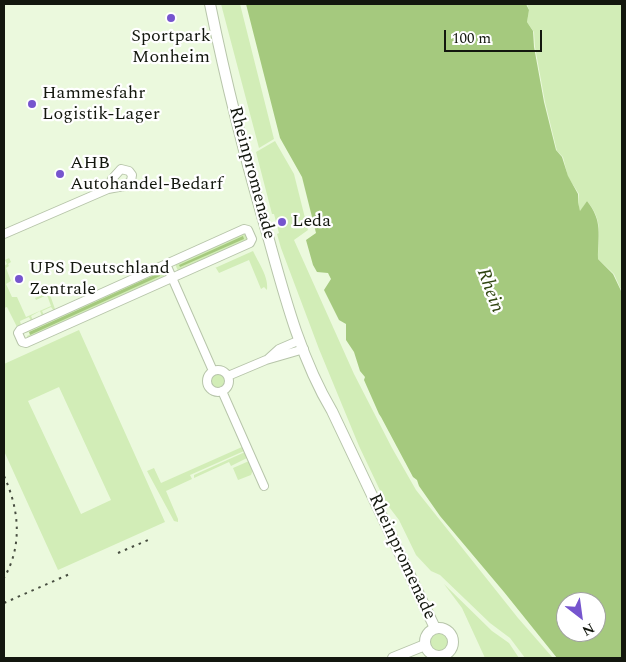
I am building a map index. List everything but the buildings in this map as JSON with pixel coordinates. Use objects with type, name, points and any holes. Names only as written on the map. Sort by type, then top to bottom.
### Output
[{"type":"street","name":"Rheinpromenade","points":[[210,4],[247,165],[279,278],[302,344],[320,389],[435,628]]},
{"type":"street","points":[[4,234],[108,189]]},
{"type":"street","name":"Rheinpromenade","points":[[244,229],[248,230],[252,239],[250,243],[172,278],[26,343],[22,342],[18,332],[20,330],[166,264],[244,229]]},
{"type":"street","points":[[166,264],[213,371]]},
{"type":"street","points":[[228,376],[266,360],[280,348],[302,344]]},
{"type":"street","points":[[213,371],[223,371],[228,376],[227,386],[222,391],[213,391],[208,386],[208,376],[213,371]]},
{"type":"street","points":[[222,391],[264,486]]},
{"type":"street","points":[[439,627],[448,630],[453,637],[453,646],[448,656],[431,654],[425,645],[426,634],[435,628],[439,627]]},
{"type":"street","points":[[393,658],[425,645]]},
{"type":"shaded area","points":[[221,4],[240,4],[274,139],[259,148]]},
{"type":"shaded area","points":[[527,4],[622,4],[622,292],[614,274],[598,259],[599,229],[596,215],[587,201],[580,212],[579,194],[568,177],[563,157],[557,151],[545,102],[534,32],[527,22],[529,10]]},
{"type":"shaded area","points":[[275,141],[294,174],[308,230],[294,240],[354,374],[392,448],[416,490],[518,618],[553,658],[525,658],[510,638],[490,623],[440,575],[431,571],[416,555],[399,520],[386,503],[359,446],[319,349],[281,248],[277,234],[279,233],[274,214],[272,214],[256,152]]},
{"type":"shaded area","points":[[245,233],[248,240],[178,271],[175,264]]},
{"type":"shaded area","points":[[253,251],[265,275],[267,290],[264,287],[261,289],[249,260],[219,273],[215,268]]},
{"type":"shaded area","points":[[9,258],[11,262],[6,268],[11,281],[6,284],[12,297],[17,297],[26,317],[51,306],[47,295],[36,300],[35,298],[46,293],[50,295],[54,311],[51,307],[42,311],[44,315],[42,316],[40,311],[31,316],[33,320],[31,321],[29,317],[20,321],[21,325],[17,327],[7,307],[4,308],[4,266],[7,264],[5,260]]},
{"type":"shaded area","points":[[161,270],[165,277],[28,339],[27,336],[158,274],[29,332],[25,333],[24,331]]},
{"type":"shaded area","points":[[79,330],[165,522],[58,570],[4,451],[4,364]],"holes":[[[59,387],[111,500],[81,514],[28,401]]]},
{"type":"shaded area","points":[[215,374],[221,374],[225,381],[221,388],[215,388],[211,384],[211,378]]},
{"type":"shaded area","points":[[242,447],[244,451],[190,475],[192,479],[166,491],[178,519],[178,522],[174,521],[147,471],[154,468],[161,483]]},
{"type":"shaded area","points":[[245,452],[247,458],[231,466],[229,462],[194,478],[194,475]]},
{"type":"shaded area","points":[[249,461],[253,470],[251,475],[238,480],[233,468]]},
{"type":"shaded area","points":[[444,584],[492,631],[509,643],[519,658],[485,658],[462,608]]},
{"type":"shaded area","points":[[439,632],[446,635],[449,642],[446,649],[439,652],[432,649],[429,642],[432,635]]},
{"type":"water","name":"Rhein","points":[[246,4],[526,4],[529,10],[527,22],[533,31],[544,102],[556,150],[562,157],[568,176],[578,194],[580,211],[587,201],[592,208],[598,222],[598,259],[613,274],[622,293],[622,658],[557,658],[440,516],[419,486],[417,480],[413,477],[379,414],[364,380],[365,377],[360,371],[354,352],[346,340],[346,324],[339,320],[324,290],[331,279],[328,273],[317,272],[313,265],[306,240],[316,233],[302,177],[280,138]]},
{"type":"water","points":[[243,236],[244,239],[180,267],[179,265]]},
{"type":"water","points":[[159,273],[160,276],[30,335],[29,332]]},
{"type":"railway","points":[[4,476],[13,501],[17,527],[14,553],[4,578]]},
{"type":"railway","points":[[118,553],[148,540]]},
{"type":"railway","points":[[4,603],[72,573]]},
{"type":"place","name":"Sportpark Monheim","points":[[171,18]]},
{"type":"place","name":"Hammesfahr Logistik-Lager","points":[[32,104]]},
{"type":"place","name":"AHB Autohandel-Bedarf","points":[[60,174]]},
{"type":"place","name":"Leda","points":[[282,222]]},
{"type":"place","name":"UPS Deutschland Zentrale","points":[[19,279]]}]
